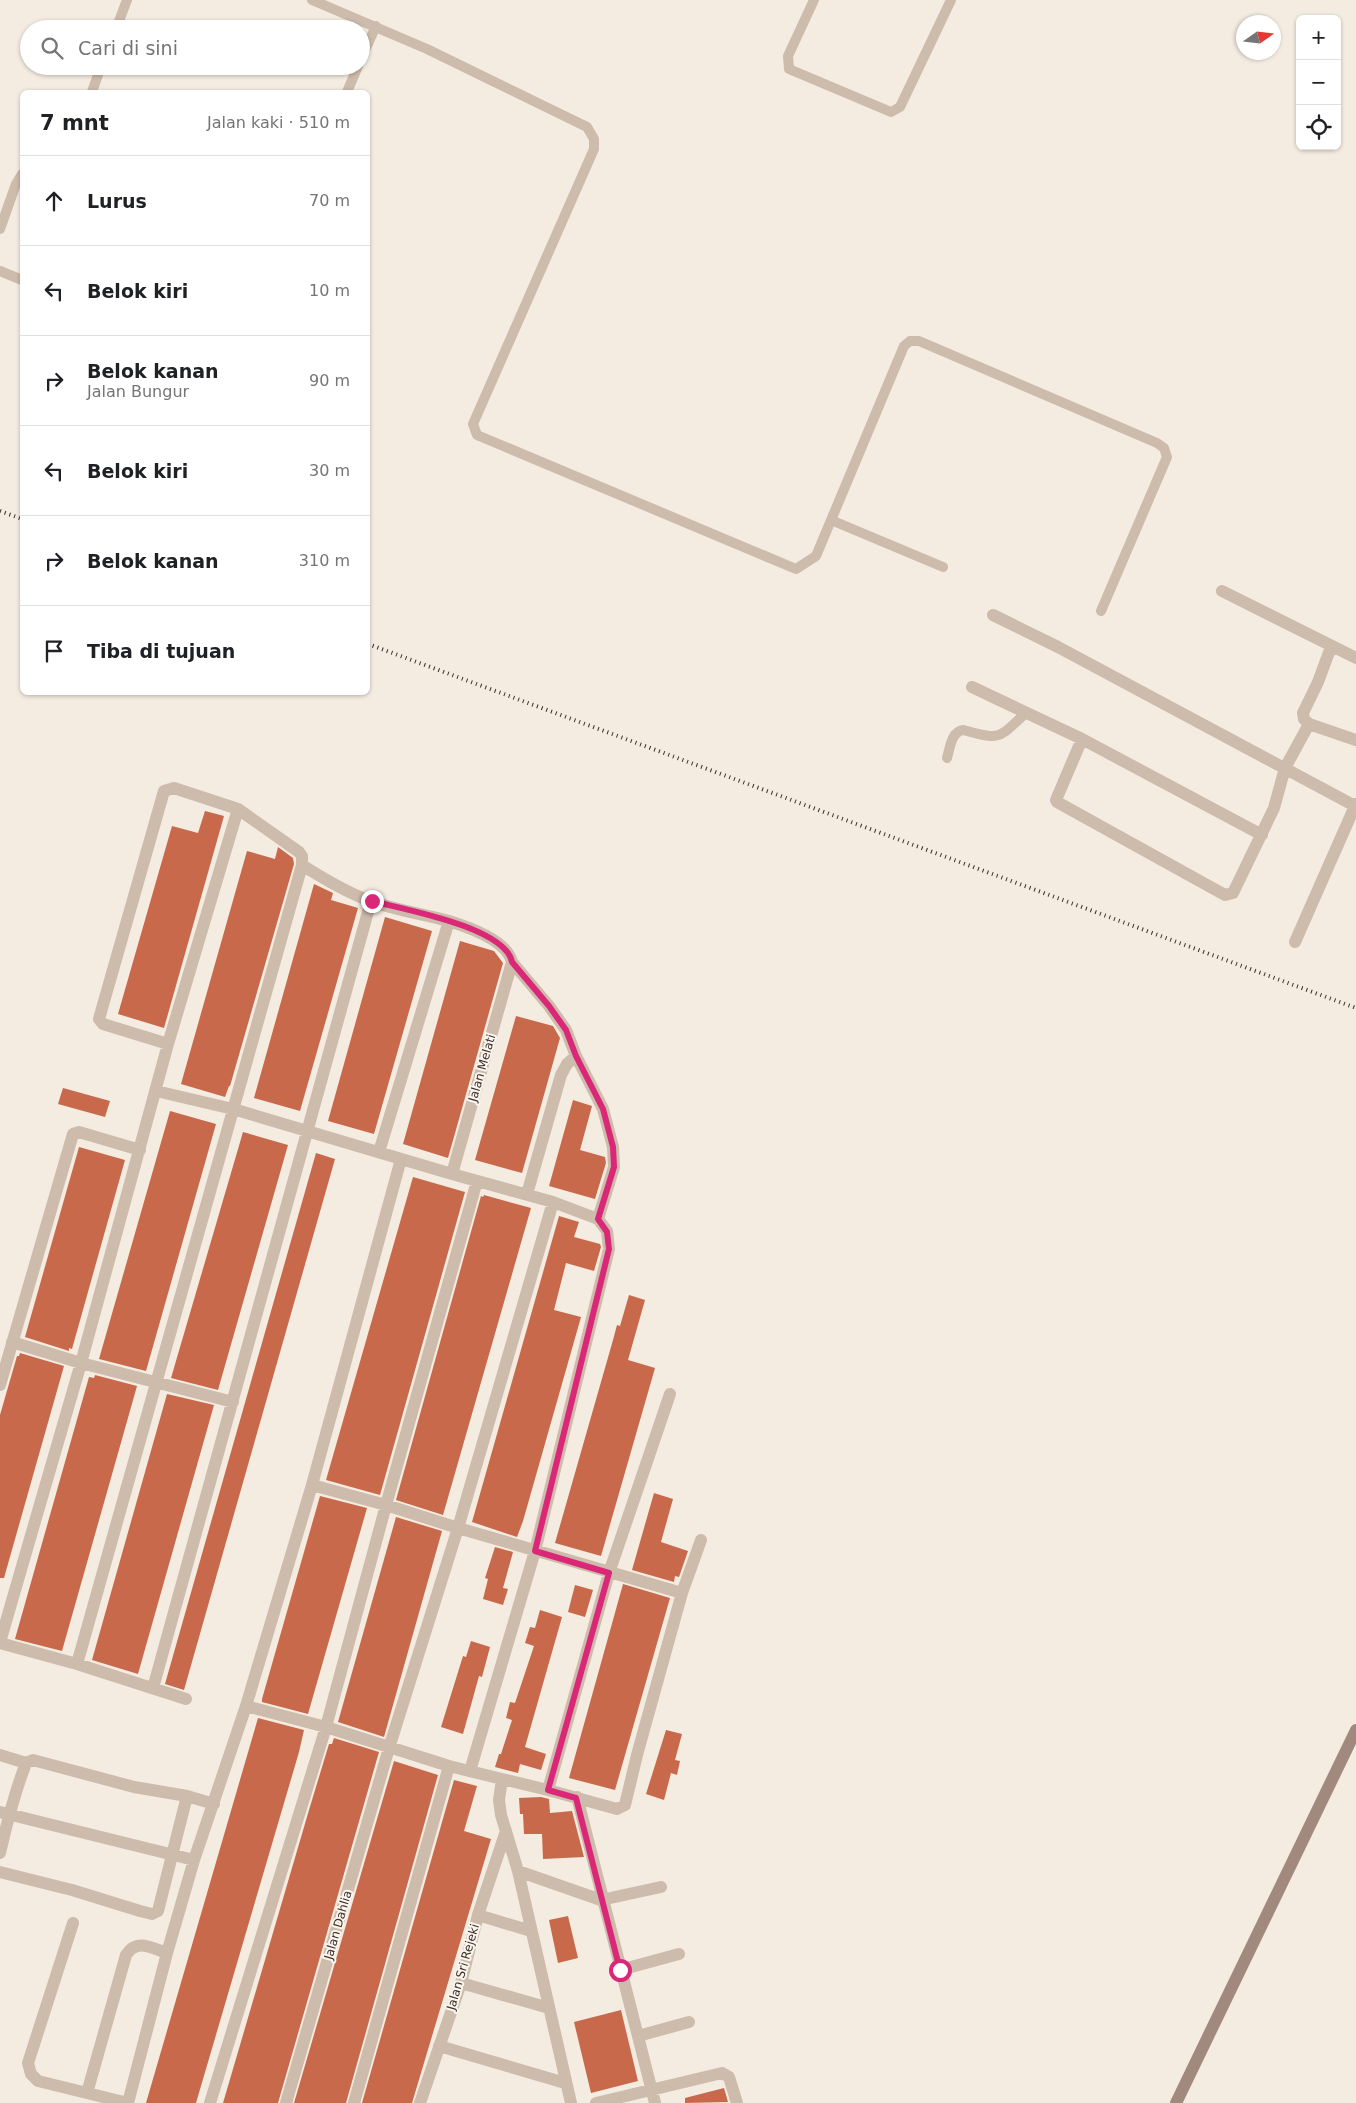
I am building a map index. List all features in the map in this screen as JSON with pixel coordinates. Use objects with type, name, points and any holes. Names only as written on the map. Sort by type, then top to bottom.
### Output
[{"type":"street","points":[[1222,591],[1356,658]]},
{"type":"street","points":[[993,615],[1058,647],[1356,805],[1295,942]]},
{"type":"street","points":[[1331,647],[1318,682],[1303,713],[1304,719],[1309,724],[1356,740]]},
{"type":"street","points":[[972,687],[1082,739],[1262,835]]},
{"type":"street","points":[[1082,739],[1056,800],[1057,802],[1225,895],[1232,893],[1262,835],[1274,808],[1285,768],[1309,724]]},
{"type":"street","points":[[77,1664],[158,1382],[232,1109],[302,865],[302,856],[299,852],[238,809],[174,788],[164,791],[99,1019],[103,1024],[168,1044]]},
{"type":"street","points":[[186,1699],[77,1664],[0,1643],[81,1363],[168,1044],[238,809]]},
{"type":"street","points":[[302,865],[325,880],[372,901],[449,921],[480,932],[505,949],[511,956],[512,962],[549,1006],[566,1030],[576,1056],[603,1109],[613,1147],[614,1167],[598,1219]]},
{"type":"street","points":[[153,1688],[234,1402],[306,1131],[372,901]]},
{"type":"street","points":[[379,1152],[449,921]]},
{"type":"street","name":"Jalan Melati","points":[[452,1174],[512,962]]},
{"type":"street","points":[[527,1194],[560,1075],[576,1056]]},
{"type":"street","points":[[156,1091],[232,1109],[553,1202],[598,1219],[607,1232],[609,1249],[535,1551],[470,1771]]},
{"type":"street","points":[[0,1385],[73,1134],[80,1132],[140,1150]]},
{"type":"street","points":[[73,1923],[28,2063],[31,2074],[38,2081],[128,2103],[167,1953],[194,1860],[246,1706],[312,1486],[401,1159]]},
{"type":"street","points":[[210,2103],[326,1727],[477,1181]]},
{"type":"street","name":"Jalan Dahlia","points":[[286,2103],[389,1748],[458,1528],[553,1202]]},
{"type":"street","points":[[12,1342],[81,1363],[234,1402]]},
{"type":"street","points":[[548,1790],[609,1573],[670,1394]]},
{"type":"street","points":[[312,1486],[386,1505],[535,1551],[682,1593]]},
{"type":"street","points":[[246,1706],[326,1727],[449,1766],[548,1790],[617,1810],[625,1805],[682,1593],[702,1540]]},
{"type":"street","points":[[1176,2103],[1356,1730]]},
{"type":"street","points":[[0,1755],[26,1763],[37,1760],[134,1787],[187,1796],[214,1804]]},
{"type":"street","points":[[0,1853],[4,1813],[26,1763]]},
{"type":"street","points":[[354,2103],[449,1766]]},
{"type":"street","points":[[502,1779],[499,1800],[518,1871],[571,2103]]},
{"type":"street","points":[[0,1872],[72,1890],[152,1914],[158,1911],[187,1796]]},
{"type":"street","points":[[576,1798],[655,2103]]},
{"type":"street","points":[[4,1813],[194,1860]]},
{"type":"street","name":"Jalan Sri Rejeki","points":[[420,2103],[461,1984],[478,1916],[506,1831]]},
{"type":"street","points":[[518,1871],[601,1900],[660,1887]]},
{"type":"street","points":[[478,1916],[531,1931]]},
{"type":"street","points":[[87,2093],[126,1954],[131,1948],[139,1944],[167,1953]]},
{"type":"street","points":[[620,1970],[679,1954]]},
{"type":"street","points":[[461,1984],[549,2008]]},
{"type":"street","points":[[638,2036],[689,2022]]},
{"type":"street","points":[[439,2046],[565,2083]]},
{"type":"street","points":[[596,2103],[651,2088],[722,2073],[729,2077],[737,2103]]},
{"type":"lane","points":[[119,20],[127,0]]},
{"type":"lane","points":[[312,0],[361,20]]},
{"type":"lane","points":[[814,0],[788,56],[789,69],[891,112],[900,107],[951,0]]},
{"type":"lane","points":[[370,24],[427,48],[587,127],[594,139],[594,149],[473,424],[477,435],[796,569],[816,556],[904,346],[910,341],[919,340],[1164,448],[1167,456],[1101,611]]},
{"type":"lane","points":[[370,39],[376,26]]},
{"type":"lane","points":[[93,90],[98,75]]},
{"type":"lane","points":[[348,90],[354,75]]},
{"type":"lane","points":[[0,229],[20,177]]},
{"type":"lane","points":[[0,271],[20,279]]},
{"type":"lane","points":[[831,520],[943,567]]},
{"type":"lane","points":[[947,758],[955,734],[959,731],[964,730],[992,738],[1006,732],[1027,712]]},
{"type":"building","points":[[205,811],[224,816],[164,1028],[118,1014],[172,826],[198,833]]},
{"type":"building","points":[[278,847],[293,858],[294,864],[230,1086],[225,1097],[181,1084],[247,851],[275,859]]},
{"type":"building","points":[[314,884],[333,893],[331,900],[358,908],[300,1111],[254,1098]]},
{"type":"building","points":[[385,917],[432,931],[374,1134],[328,1121]]},
{"type":"building","points":[[460,941],[494,951],[503,963],[448,1158],[403,1144]]},
{"type":"building","points":[[516,1016],[553,1026],[560,1038],[522,1173],[475,1160]]},
{"type":"building","points":[[63,1088],[110,1101],[105,1117],[58,1104]]},
{"type":"building","points":[[573,1100],[592,1106],[580,1150],[605,1157],[606,1163],[595,1199],[549,1186]]},
{"type":"building","points":[[170,1111],[216,1124],[146,1371],[99,1359]]},
{"type":"building","points":[[243,1132],[288,1145],[218,1390],[171,1378]]},
{"type":"building","points":[[79,1147],[125,1160],[72,1349],[69,1348],[69,1351],[25,1337]]},
{"type":"building","points":[[316,1153],[335,1159],[184,1690],[165,1684]]},
{"type":"building","points":[[413,1177],[465,1192],[380,1495],[326,1480]]},
{"type":"building","points":[[484,1195],[531,1208],[443,1515],[396,1500],[481,1196],[483,1197]]},
{"type":"building","points":[[559,1216],[579,1222],[574,1237],[600,1244],[601,1247],[594,1271],[566,1263],[554,1310],[581,1317],[517,1537],[472,1522]]},
{"type":"building","points":[[629,1295],[645,1300],[628,1360],[655,1368],[601,1556],[555,1543],[617,1325],[620,1326]]},
{"type":"building","points":[[20,1353],[64,1366],[4,1578],[0,1578],[0,1415],[17,1356]]},
{"type":"building","points":[[95,1375],[137,1386],[62,1651],[15,1639],[89,1377],[94,1378]]},
{"type":"building","points":[[167,1394],[214,1405],[138,1674],[92,1660]]},
{"type":"building","points":[[654,1493],[673,1499],[661,1542],[688,1551],[679,1577],[675,1576],[674,1582],[632,1570]]},
{"type":"building","points":[[320,1496],[367,1508],[308,1714],[262,1702],[262,1699]]},
{"type":"building","points":[[396,1517],[442,1531],[384,1737],[338,1722]]},
{"type":"building","points":[[495,1547],[513,1552],[503,1588],[508,1589],[503,1605],[483,1599],[488,1579],[485,1578]]},
{"type":"building","points":[[623,1584],[670,1598],[615,1790],[569,1778]]},
{"type":"building","points":[[575,1585],[593,1590],[585,1617],[568,1612]]},
{"type":"building","points":[[540,1610],[562,1617],[525,1747],[546,1754],[541,1770],[520,1764],[518,1773],[495,1767],[512,1720],[506,1718],[510,1702],[515,1703],[534,1646],[525,1643],[530,1627],[535,1628]]},
{"type":"building","points":[[471,1641],[490,1647],[482,1677],[479,1676],[463,1734],[441,1727],[463,1656],[466,1657]]},
{"type":"building","points":[[258,1718],[304,1730],[299,1752],[196,2103],[146,2103]]},
{"type":"building","points":[[666,1730],[682,1734],[675,1760],[680,1761],[677,1775],[671,1773],[664,1800],[646,1794]]},
{"type":"building","points":[[334,1738],[379,1752],[278,2103],[223,2103],[329,1744],[332,1744]]},
{"type":"building","points":[[394,1761],[438,1775],[346,2103],[294,2103]]},
{"type":"building","points":[[454,1780],[477,1786],[464,1831],[491,1839],[412,2103],[362,2103]]},
{"type":"building","points":[[541,1797],[549,1799],[550,1813],[572,1811],[584,1857],[543,1859],[542,1834],[524,1834],[523,1814],[520,1814],[519,1798]]},
{"type":"building","points":[[568,1916],[578,1958],[558,1963],[549,1920]]},
{"type":"building","points":[[621,2010],[638,2081],[591,2093],[574,2022]]},
{"type":"building","points":[[724,2088],[728,2102],[685,2103],[685,2098]]},
{"type":"railway","points":[[0,511],[20,518]]},
{"type":"railway","points":[[370,645],[1356,1008]]},
{"type":"route","points":[[372,901],[449,921],[480,932],[505,949],[511,956],[512,962],[549,1006],[566,1030],[576,1056],[603,1109],[613,1147],[614,1167],[598,1219],[607,1232],[609,1249],[535,1551],[609,1573],[548,1790],[576,1798],[620,1970]]}]
